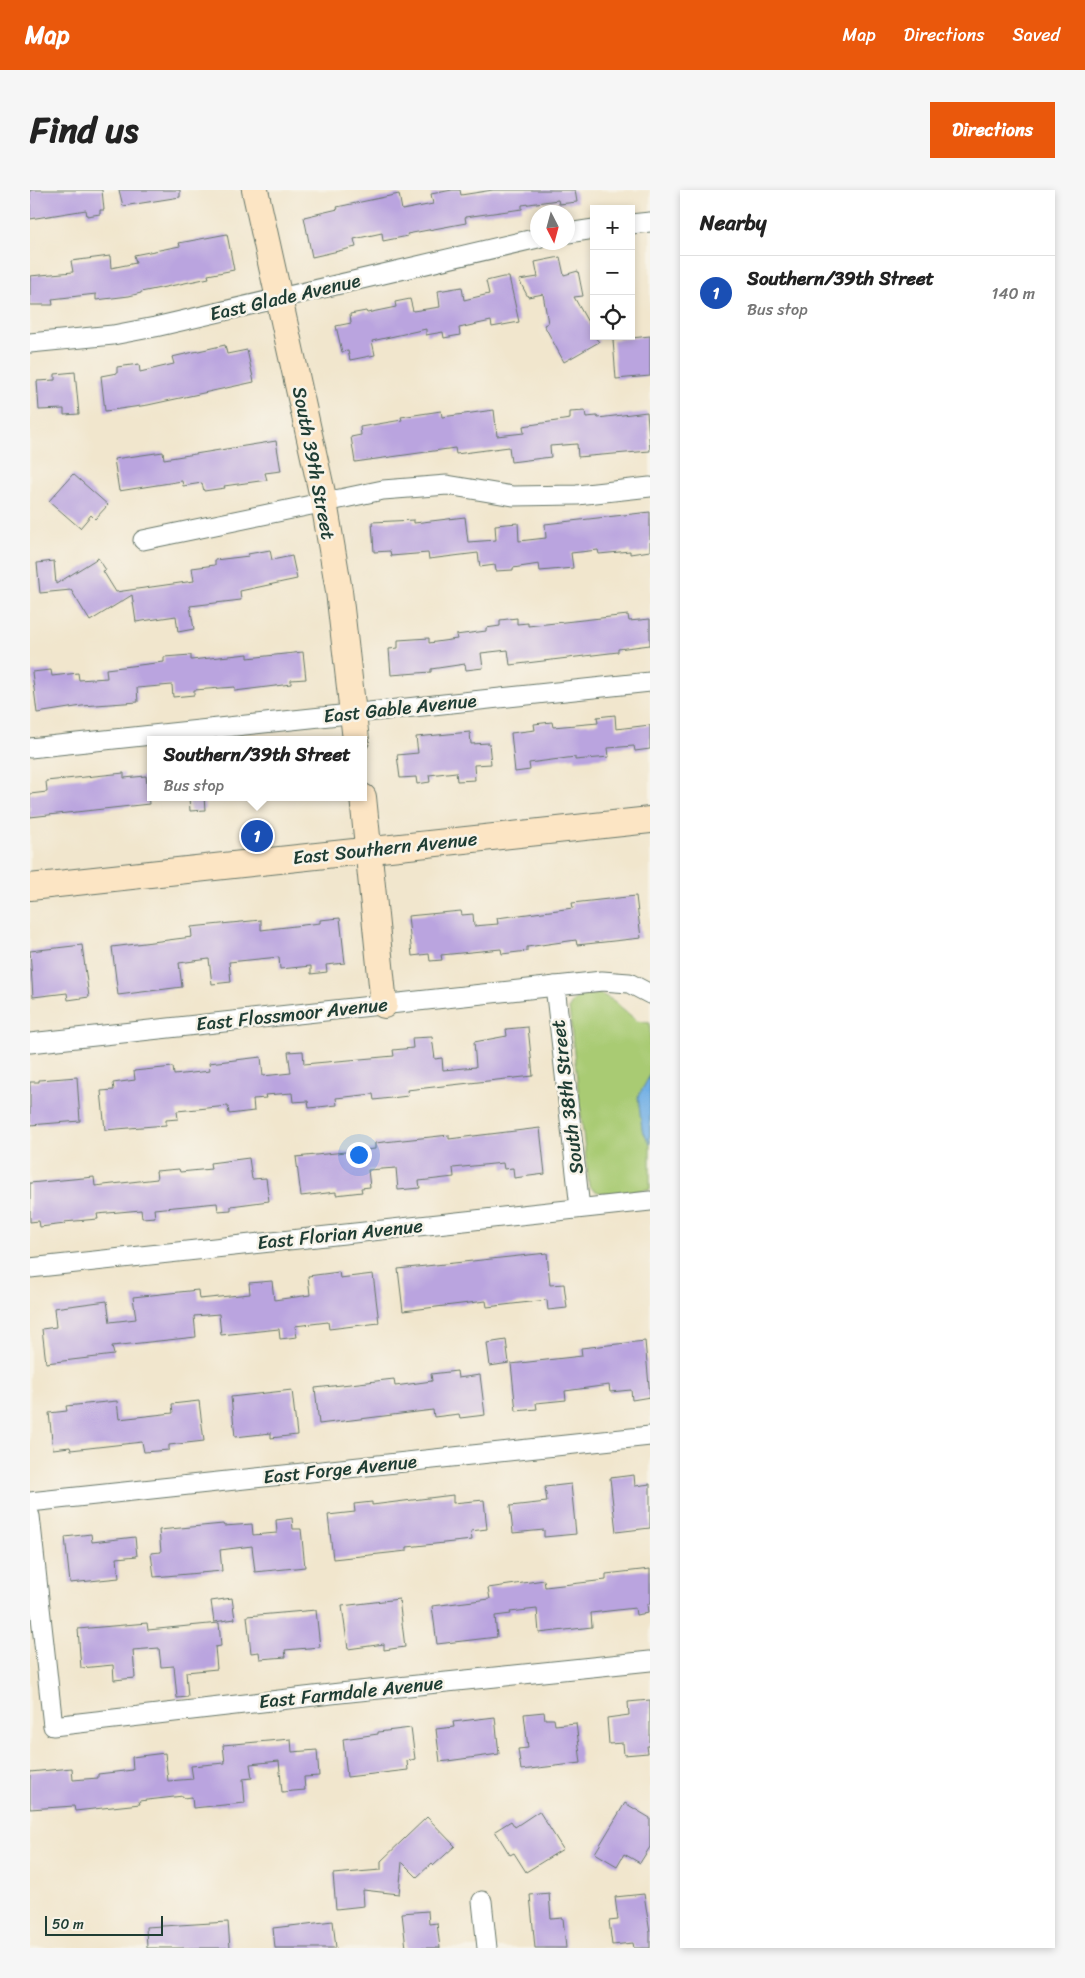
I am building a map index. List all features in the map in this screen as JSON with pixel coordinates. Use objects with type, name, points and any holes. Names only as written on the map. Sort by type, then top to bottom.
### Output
[{"type":"street","name":"South 39th Street","points":[[255,190],[324,502],[338,591],[356,736]]},
{"type":"street","points":[[635,224],[650,222]]},
{"type":"street","points":[[575,232],[590,230]]},
{"type":"street","name":"East Glade Avenue","points":[[30,343],[113,334],[155,327],[530,240]]},
{"type":"street","points":[[143,540],[382,490],[447,485],[513,496],[577,495],[650,486]]},
{"type":"street","name":"East Gable Avenue","points":[[30,748],[650,682]]},
{"type":"street","points":[[363,801],[384,1004]]},
{"type":"street","name":"East Southern Avenue","points":[[30,887],[650,820]]},
{"type":"street","name":"East Flossmoor Avenue","points":[[30,1043],[384,1004],[616,981],[630,983],[650,994]]},
{"type":"street","name":"South 38th Street","points":[[555,986],[580,1208]]},
{"type":"street","name":"East Florian Avenue","points":[[30,1268],[650,1201]]},
{"type":"street","name":"East Forge Avenue","points":[[30,1502],[650,1436]]},
{"type":"street","name":"East Farmdale Avenue","points":[[30,1516],[53,1726],[340,1693],[650,1661]]},
{"type":"street","points":[[482,1901],[487,1948]]},
{"type":"green space","points":[[601,994],[614,1001],[637,1021],[650,1023],[650,1189],[610,1194],[595,1191],[589,1186],[569,1008],[575,999],[582,995]]},
{"type":"water","points":[[650,1075],[650,1144],[642,1129],[638,1097]]},
{"type":"building","points":[[30,190],[102,190],[104,210],[100,210],[100,214],[87,216],[86,210],[30,219]]},
{"type":"building","points":[[119,190],[180,190],[180,197],[123,206]]},
{"type":"building","points":[[460,190],[461,195],[493,190],[575,190],[577,202],[559,204],[558,200],[522,205],[522,209],[465,217],[466,223],[407,234],[408,236],[383,241],[382,233],[354,239],[356,247],[312,257],[304,217],[338,209],[337,207],[399,194],[402,210],[433,204],[431,194]]},
{"type":"building","points":[[227,234],[234,270],[208,275],[209,278],[129,296],[96,300],[96,294],[52,299],[53,305],[30,305],[30,276],[73,272],[71,261],[110,256],[111,268],[136,263],[134,255],[180,246],[179,243]]},
{"type":"building","points":[[560,257],[564,275],[578,271],[583,296],[574,297],[590,326],[590,340],[597,340],[599,342],[564,362],[544,325],[548,323],[543,294],[528,297],[519,280],[538,277],[535,262]]},
{"type":"building","points":[[509,277],[519,322],[492,327],[491,321],[459,328],[460,335],[444,338],[443,332],[426,335],[426,329],[372,341],[375,355],[350,360],[348,351],[342,352],[336,326],[351,323],[350,314],[366,311],[367,313],[396,307],[395,302],[410,299],[413,311],[440,307],[438,291],[462,287],[464,300],[489,294],[486,281]]},
{"type":"building","points":[[650,336],[650,376],[616,379],[613,340],[635,340],[635,338]]},
{"type":"building","points":[[225,345],[227,354],[247,350],[254,382],[148,405],[105,411],[101,376],[117,373],[117,367],[139,364],[140,372],[174,364],[172,357]]},
{"type":"building","points":[[75,372],[79,414],[64,415],[64,409],[39,410],[37,381],[55,380],[55,374]]},
{"type":"building","points":[[494,410],[497,436],[524,433],[523,426],[570,419],[570,412],[585,411],[586,417],[597,416],[598,418],[647,412],[650,451],[578,457],[577,444],[550,446],[551,457],[511,462],[509,447],[456,454],[455,448],[355,462],[351,437],[361,435],[360,427],[402,420],[401,417],[441,411],[442,417]]},
{"type":"building","points":[[276,441],[281,471],[265,473],[267,480],[204,491],[202,483],[183,486],[182,481],[119,491],[114,459],[163,452],[164,459]]},
{"type":"building","points":[[73,474],[108,505],[95,519],[91,515],[80,528],[49,501]]},
{"type":"building","points":[[650,512],[650,551],[630,554],[630,551],[599,554],[598,550],[571,553],[573,568],[540,571],[539,564],[513,568],[513,570],[496,571],[495,565],[480,567],[478,553],[429,559],[428,553],[391,556],[390,551],[374,552],[372,522],[414,520],[414,523],[465,517],[468,542],[496,540],[495,525],[518,523],[519,541],[546,538],[545,524]]},
{"type":"building","points":[[270,550],[272,560],[292,556],[297,579],[240,591],[241,600],[190,606],[194,629],[178,632],[176,616],[136,622],[132,595],[90,621],[71,590],[40,593],[37,563],[54,561],[56,584],[98,558],[106,570],[103,571],[116,592],[194,581],[192,568],[215,565],[215,560],[249,556],[248,554]]},
{"type":"building","points":[[628,615],[629,621],[650,619],[650,645],[618,649],[618,652],[510,665],[508,650],[481,653],[483,668],[466,670],[465,664],[431,669],[431,672],[391,675],[389,649],[398,648],[398,640],[429,638],[429,643],[457,639],[456,635],[486,631],[486,628],[500,626],[500,620],[517,618],[517,624],[528,623],[528,626]]},
{"type":"building","points":[[303,652],[306,679],[291,680],[291,684],[235,691],[235,687],[194,690],[194,695],[173,697],[172,685],[137,688],[138,702],[82,706],[37,713],[32,672],[51,670],[52,676],[78,673],[79,680],[107,678],[106,669],[164,662],[164,657],[191,655],[191,660],[248,654],[248,658]]},
{"type":"building","points":[[615,715],[616,729],[650,725],[650,749],[635,751],[634,746],[608,748],[609,757],[575,760],[575,757],[529,763],[530,770],[515,772],[511,733],[535,730],[534,724],[552,722],[553,727],[598,723],[597,717]]},
{"type":"building","points":[[470,732],[471,744],[489,743],[491,764],[474,765],[475,780],[457,781],[456,772],[429,775],[430,782],[417,784],[416,777],[400,778],[397,755],[418,753],[416,737]]},
{"type":"building","points":[[124,773],[124,778],[146,776],[147,801],[149,804],[30,817],[30,794],[47,792],[46,781]]},
{"type":"building","points":[[189,801],[204,801],[205,810],[190,811]]},
{"type":"building","points":[[636,896],[641,938],[577,945],[576,940],[527,947],[527,951],[502,954],[501,949],[441,955],[442,960],[430,961],[429,954],[412,956],[408,916],[461,911],[462,915],[473,914],[474,926],[498,924],[497,918],[573,908],[572,903]]},
{"type":"building","points":[[340,918],[345,963],[326,965],[327,972],[311,974],[311,966],[280,969],[279,957],[229,962],[231,982],[212,984],[209,959],[179,963],[182,987],[118,995],[112,947],[192,937],[191,927],[261,920],[261,930],[320,923],[320,920]]},
{"type":"building","points":[[82,945],[89,997],[68,1000],[67,993],[33,997],[30,951]]},
{"type":"building","points":[[528,1027],[533,1076],[407,1090],[408,1096],[374,1100],[373,1094],[336,1098],[337,1105],[309,1108],[308,1101],[293,1102],[292,1093],[265,1095],[266,1098],[253,1099],[254,1111],[229,1114],[228,1106],[177,1111],[178,1119],[166,1120],[166,1125],[105,1130],[101,1091],[114,1090],[113,1083],[135,1080],[134,1071],[173,1067],[174,1075],[210,1071],[209,1063],[261,1057],[263,1076],[291,1073],[288,1052],[303,1051],[304,1064],[394,1056],[393,1050],[413,1048],[412,1038],[432,1037],[435,1059],[442,1058],[443,1070],[476,1067],[474,1042],[507,1036],[506,1029]]},
{"type":"building","points":[[77,1077],[80,1121],[30,1125],[30,1082]]},
{"type":"building","points":[[540,1128],[545,1174],[514,1178],[513,1168],[504,1169],[503,1163],[453,1168],[454,1177],[419,1181],[420,1188],[398,1190],[396,1168],[368,1170],[370,1187],[361,1188],[362,1192],[336,1195],[336,1192],[301,1196],[296,1157],[375,1149],[375,1143],[449,1135],[449,1139]]},
{"type":"building","points":[[249,1158],[252,1179],[266,1178],[269,1201],[231,1206],[231,1210],[218,1211],[217,1203],[154,1209],[155,1217],[142,1218],[141,1210],[97,1214],[98,1219],[64,1222],[65,1224],[40,1227],[39,1221],[30,1222],[30,1183],[94,1177],[95,1186],[157,1179],[156,1171],[179,1169],[180,1172],[211,1169],[210,1163]]},
{"type":"building","points":[[547,1253],[550,1285],[564,1284],[567,1308],[548,1310],[547,1300],[487,1307],[486,1301],[403,1311],[398,1269]]},
{"type":"building","points":[[339,1272],[340,1278],[373,1274],[379,1323],[329,1329],[328,1322],[295,1326],[297,1337],[280,1339],[279,1329],[221,1335],[219,1314],[194,1316],[196,1337],[112,1346],[114,1355],[46,1363],[42,1329],[56,1327],[54,1308],[107,1301],[110,1322],[136,1319],[133,1297],[198,1290],[199,1299],[250,1294],[249,1283],[272,1281],[274,1300],[310,1295],[308,1276]]},
{"type":"building","points":[[506,1340],[509,1363],[490,1366],[487,1343]]},
{"type":"building","points":[[645,1341],[650,1397],[632,1400],[631,1390],[610,1392],[609,1385],[565,1391],[566,1400],[536,1403],[537,1409],[516,1411],[511,1364],[582,1356],[581,1348]]},
{"type":"building","points":[[457,1371],[458,1378],[480,1375],[485,1415],[460,1418],[459,1414],[434,1417],[433,1410],[319,1424],[315,1388],[394,1379],[395,1386],[432,1381],[431,1374]]},
{"type":"building","points":[[292,1390],[297,1435],[271,1438],[271,1433],[235,1437],[231,1397]]},
{"type":"building","points":[[117,1401],[119,1419],[173,1413],[172,1404],[199,1401],[204,1441],[169,1445],[169,1450],[144,1452],[142,1442],[71,1450],[70,1447],[53,1449],[49,1413],[67,1411],[66,1406]]},
{"type":"building","points":[[634,1475],[635,1486],[650,1484],[650,1528],[616,1532],[610,1478]]},
{"type":"building","points":[[571,1484],[576,1534],[544,1537],[544,1530],[513,1533],[510,1506],[547,1502],[545,1487]]},
{"type":"building","points":[[453,1495],[453,1503],[484,1500],[487,1529],[471,1531],[472,1540],[407,1547],[407,1551],[333,1559],[328,1515],[355,1512],[354,1504],[372,1502],[372,1505]]},
{"type":"building","points":[[292,1518],[293,1529],[301,1529],[305,1567],[255,1572],[252,1546],[220,1550],[222,1571],[154,1577],[151,1553],[161,1552],[159,1530],[223,1524],[224,1526],[252,1524],[253,1535],[277,1533],[276,1520]]},
{"type":"building","points":[[91,1534],[92,1542],[135,1537],[137,1556],[117,1558],[119,1578],[70,1583],[65,1537]]},
{"type":"building","points":[[650,1569],[650,1604],[647,1604],[648,1613],[636,1615],[635,1608],[591,1613],[592,1627],[539,1633],[537,1609],[510,1612],[511,1614],[495,1616],[497,1637],[437,1644],[432,1606],[490,1599],[488,1588],[544,1580],[545,1587],[606,1580],[606,1574]]},
{"type":"building","points":[[232,1598],[235,1619],[214,1622],[211,1601]]},
{"type":"building","points":[[399,1599],[405,1647],[384,1650],[384,1644],[348,1649],[342,1606]]},
{"type":"building","points":[[316,1610],[320,1647],[285,1650],[286,1657],[260,1659],[259,1652],[251,1653],[247,1616]]},
{"type":"building","points":[[147,1623],[148,1630],[219,1623],[221,1646],[215,1647],[217,1669],[186,1672],[188,1697],[177,1698],[174,1666],[161,1667],[159,1648],[133,1650],[135,1678],[114,1680],[113,1665],[81,1668],[78,1629]]},
{"type":"building","points":[[650,1700],[650,1746],[647,1746],[648,1753],[624,1755],[623,1743],[609,1744],[607,1718],[629,1715],[628,1702]]},
{"type":"building","points":[[544,1712],[545,1719],[554,1719],[555,1725],[576,1723],[581,1763],[521,1770],[518,1749],[528,1748],[524,1714]]},
{"type":"building","points":[[495,1717],[499,1754],[440,1762],[436,1729],[454,1727],[453,1722]]},
{"type":"building","points":[[411,1728],[415,1759],[407,1761],[408,1770],[347,1777],[343,1739]]},
{"type":"building","points":[[291,1739],[292,1752],[317,1750],[319,1776],[304,1777],[305,1790],[282,1792],[279,1761],[250,1764],[252,1778],[243,1779],[245,1803],[193,1808],[192,1797],[183,1798],[183,1796],[139,1801],[140,1804],[75,1811],[74,1806],[30,1809],[30,1772],[72,1768],[73,1780],[98,1778],[98,1774],[133,1770],[132,1757],[165,1753],[168,1781],[193,1779],[191,1766],[225,1763],[223,1745]]},
{"type":"building","points":[[625,1803],[650,1818],[650,1847],[640,1863],[624,1854],[617,1866],[595,1853]]},
{"type":"building","points":[[539,1811],[563,1849],[526,1872],[514,1853],[510,1855],[495,1831],[511,1821],[515,1827]]},
{"type":"building","points":[[427,1817],[455,1846],[417,1877],[402,1862],[399,1894],[363,1890],[364,1906],[336,1909],[333,1874],[381,1870],[381,1861]]},
{"type":"building","points":[[549,1893],[551,1919],[563,1918],[566,1948],[535,1948],[530,1895]]},
{"type":"building","points":[[644,1894],[650,1933],[650,1948],[634,1948],[633,1943],[612,1945],[609,1921],[618,1920],[615,1897]]},
{"type":"building","points":[[428,1911],[429,1924],[437,1923],[440,1948],[406,1948],[402,1913]]},
{"type":"building","points":[[333,1921],[336,1948],[275,1948],[273,1928]]},
{"type":"building","points":[[228,1922],[230,1948],[147,1948],[146,1927]]},
{"type":"place","name":"Southern/39th Street","points":[[257,836]]}]
